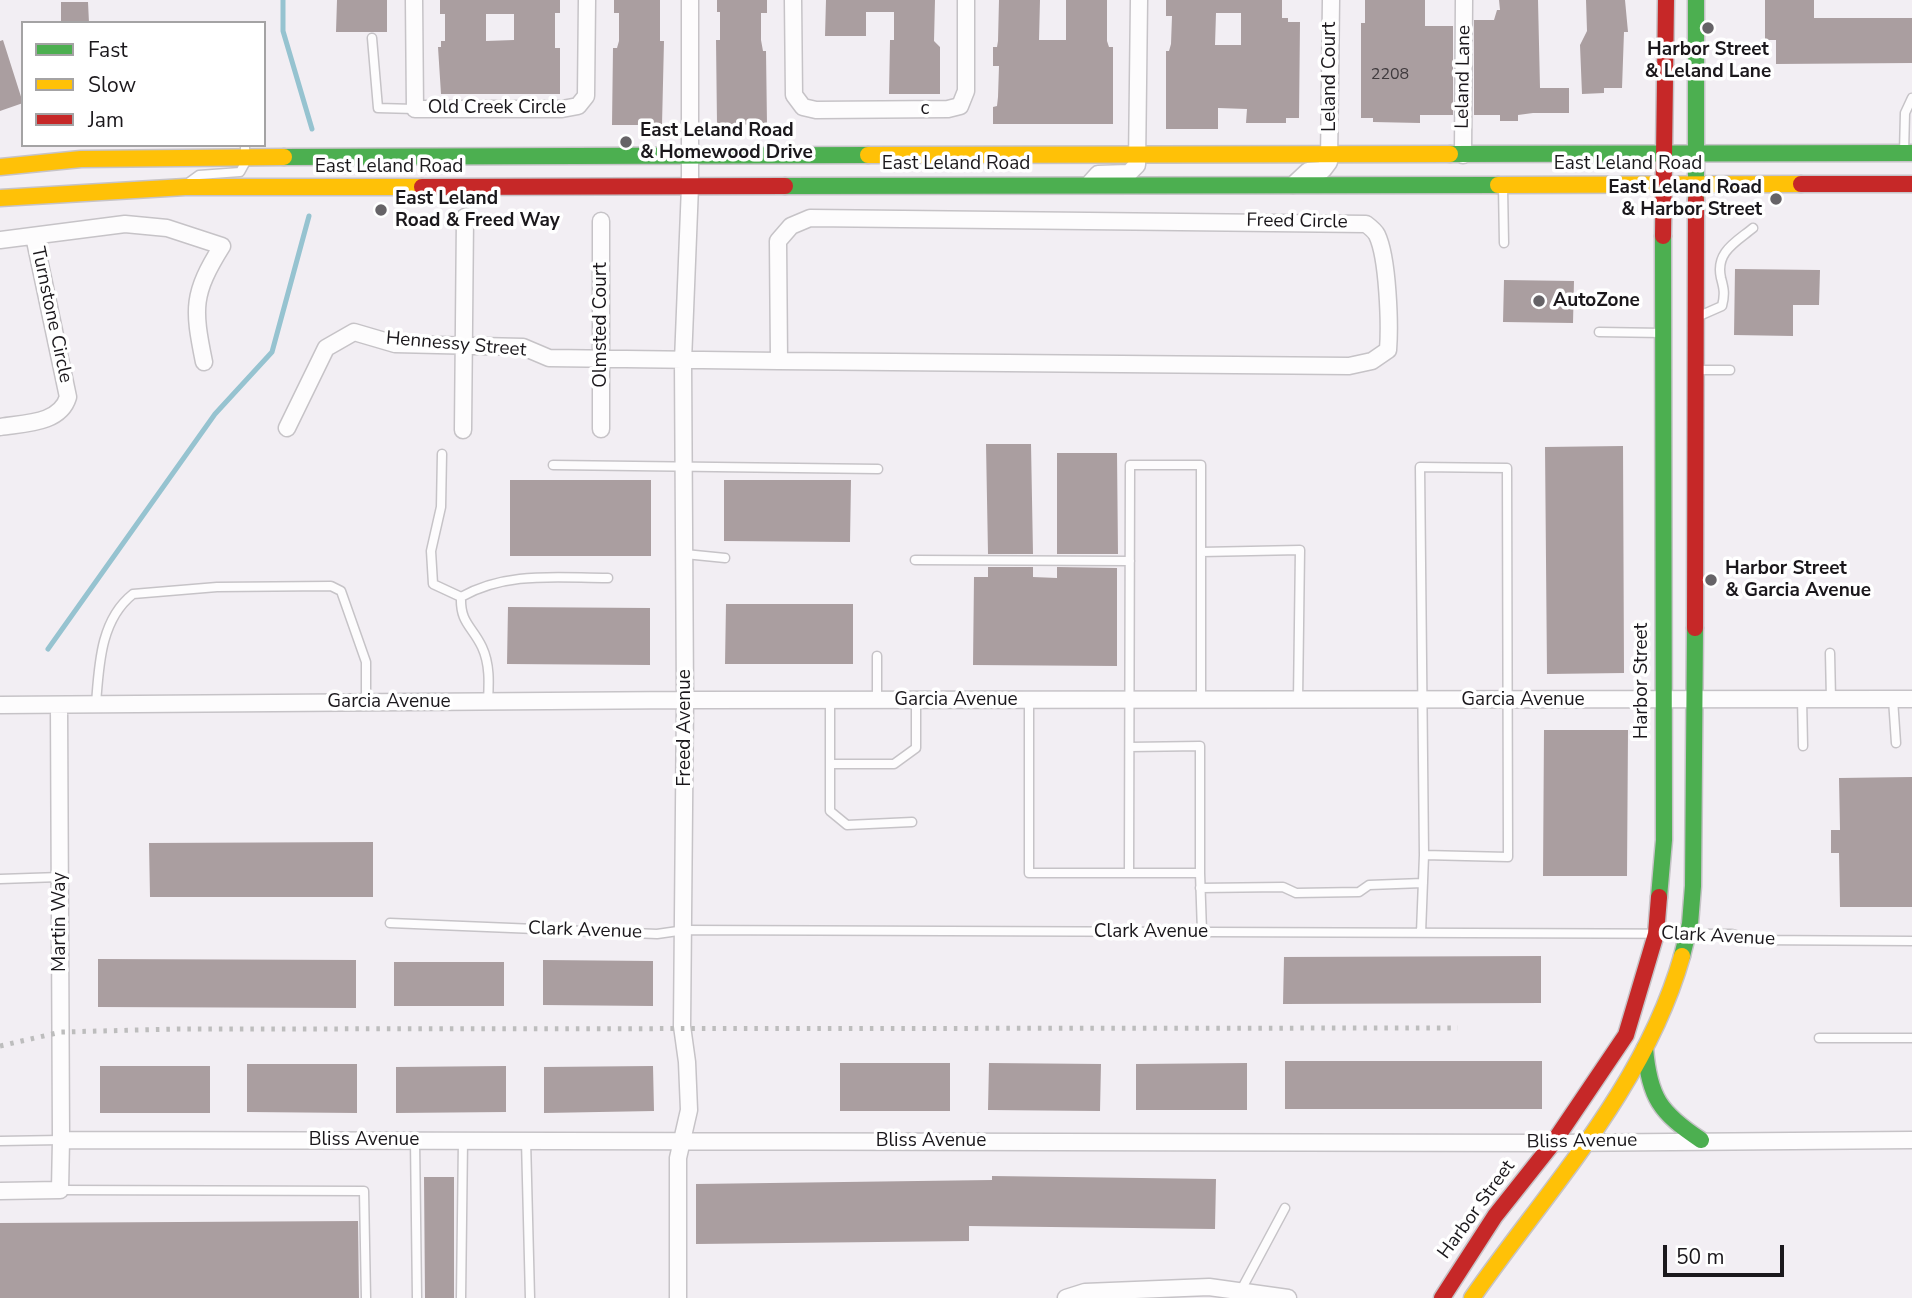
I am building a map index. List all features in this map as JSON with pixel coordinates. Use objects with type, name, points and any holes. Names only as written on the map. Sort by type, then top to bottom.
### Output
[{"type":"main road","name":"Harbor Street","points":[[1442,1298],[1494,1216],[1553,1143],[1626,1035],[1656,934],[1664,840],[1663,155],[1666,0]]},
{"type":"main road","points":[[1472,1298],[1530,1215],[1587,1141],[1645,1048],[1668,1000],[1688,935],[1695,835],[1698,155],[1696,0]]},
{"type":"main road","name":"East Leland Road","points":[[0,167],[80,159],[245,152],[690,156],[1908,153]]},
{"type":"main road","name":"East Leland Road","points":[[0,198],[29,194],[185,187],[1912,184]]},
{"type":"main road","points":[[1645,1048],[1647,1078],[1655,1105],[1671,1121],[1701,1140]]},
{"type":"street","name":"Old Creek Circle","points":[[414,0],[415,109],[562,109],[578,106],[586,92],[587,0]]},
{"type":"street","name":"Freed Avenue","points":[[678,1298],[678,1158],[688,1110],[687,1062],[682,1026],[685,930],[683,362],[690,186],[690,0]]},
{"type":"street","name":"c","points":[[793,0],[793,91],[797,102],[811,109],[956,108],[962,103],[966,91],[966,0]]},
{"type":"street","points":[[1088,184],[1098,174],[1133,172],[1138,155],[1139,0]]},
{"type":"street","name":"Leland Court","points":[[1329,155],[1331,0]]},
{"type":"street","name":"Leland Lane","points":[[1463,155],[1464,0]]},
{"type":"street","points":[[1293,185],[1308,171],[1325,169],[1329,155]]},
{"type":"street","points":[[463,429],[465,217]]},
{"type":"street","name":"Freed Circle","points":[[683,362],[1349,366],[1372,361],[1388,350],[1390,331],[1382,257],[1377,233],[1366,223],[810,218],[791,226],[779,241],[779,361]]},
{"type":"street","name":"Olmsted Court","points":[[600,429],[601,221]]},
{"type":"street","points":[[0,240],[125,224],[167,228],[222,246],[202,278],[195,304],[204,362]]},
{"type":"street","name":"Turnstone Circle","points":[[0,427],[52,418],[64,409],[68,397],[34,236]]},
{"type":"street","name":"Hennessy Street","points":[[287,428],[326,348],[354,332],[395,344],[523,347],[549,358],[683,362]]},
{"type":"street","name":"Garcia Avenue","points":[[0,705],[685,699],[1912,699]]},
{"type":"street","name":"Martin Way","points":[[59,705],[61,1140]]},
{"type":"street","points":[[0,1191],[60,1191],[61,1140]]},
{"type":"street","name":"Bliss Avenue","points":[[61,1140],[1553,1143],[1912,1140]]},
{"type":"street","points":[[1066,1298],[1085,1292],[1209,1287],[1288,1298]]},
{"type":"lane","points":[[372,38],[378,108],[415,109]]},
{"type":"lane","points":[[1908,153],[1905,113],[1912,99]]},
{"type":"lane","points":[[185,187],[199,175],[240,173],[245,152]]},
{"type":"lane","points":[[1503,186],[1504,243]]},
{"type":"lane","points":[[1697,317],[1722,306],[1726,292],[1720,267],[1721,258],[1726,250],[1754,228]]},
{"type":"lane","points":[[1599,332],[1663,333]]},
{"type":"lane","points":[[1696,370],[1730,370]]},
{"type":"lane","points":[[442,454],[441,507],[431,551],[433,584],[461,597]]},
{"type":"lane","points":[[553,465],[684,464],[878,468]]},
{"type":"lane","points":[[1129,873],[1130,465],[1201,465],[1201,700]]},
{"type":"lane","points":[[1421,933],[1424,855],[1420,467],[1507,468],[1508,857],[1424,855]]},
{"type":"lane","points":[[1201,552],[1300,551],[1298,700]]},
{"type":"lane","points":[[685,554],[725,558]]},
{"type":"lane","points":[[915,560],[1130,561]]},
{"type":"lane","points":[[461,597],[476,588],[513,578],[608,578]]},
{"type":"lane","points":[[96,704],[103,640],[125,600],[133,594],[208,588],[306,586],[331,586],[341,591],[366,662],[366,702]]},
{"type":"lane","points":[[461,597],[461,615],[482,648],[489,676],[488,701]]},
{"type":"lane","points":[[1830,653],[1831,699]]},
{"type":"lane","points":[[877,656],[877,700]]},
{"type":"lane","points":[[830,764],[894,764],[916,748],[916,699]]},
{"type":"lane","points":[[1029,699],[1029,873],[1200,873]]},
{"type":"lane","points":[[1802,699],[1802,746]]},
{"type":"lane","points":[[1893,699],[1896,743]]},
{"type":"lane","points":[[830,700],[830,811],[847,825],[912,822]]},
{"type":"lane","points":[[1130,747],[1200,747],[1202,932]]},
{"type":"lane","points":[[0,879],[60,877]]},
{"type":"lane","points":[[1200,888],[1283,887],[1296,893],[1359,892],[1369,885],[1423,883]]},
{"type":"lane","name":"Clark Avenue","points":[[390,923],[657,934],[685,930],[1732,934],[1753,940],[1912,941]]},
{"type":"lane","points":[[1819,1038],[1912,1038]]},
{"type":"lane","points":[[0,1141],[61,1140]]},
{"type":"lane","points":[[415,1140],[417,1298]]},
{"type":"lane","points":[[461,1298],[463,1140]]},
{"type":"lane","points":[[526,1140],[530,1298]]},
{"type":"lane","points":[[60,1191],[364,1191],[366,1298]]},
{"type":"lane","points":[[1240,1292],[1285,1208]]},
{"type":"building","points":[[337,0],[387,0],[387,32],[336,32]]},
{"type":"building","points":[[440,0],[560,0],[560,13],[555,13],[555,48],[560,48],[560,94],[441,94],[438,47],[441,47],[441,41],[445,41],[445,14],[440,14]],"holes":[[[486,14],[514,14],[514,40],[486,41]]]},
{"type":"building","points":[[614,0],[660,0],[660,41],[664,41],[662,125],[612,125],[613,48],[617,48],[619,41],[619,13],[614,13]]},
{"type":"building","points":[[717,0],[767,0],[767,13],[761,13],[761,40],[763,51],[766,51],[767,125],[717,124],[716,40],[720,40],[720,12],[717,12]]},
{"type":"building","points":[[826,0],[935,0],[934,41],[940,47],[940,94],[889,94],[890,40],[894,40],[894,12],[866,12],[866,36],[825,36]]},
{"type":"building","points":[[999,0],[1040,0],[1039,40],[1066,40],[1066,0],[1107,0],[1107,41],[1109,47],[1113,47],[1113,124],[993,124],[993,107],[997,106],[998,97],[999,66],[993,66],[993,47],[997,47],[998,41]]},
{"type":"building","points":[[1166,0],[1282,0],[1282,18],[1288,18],[1288,22],[1300,22],[1299,118],[1286,118],[1286,123],[1246,123],[1247,109],[1218,108],[1218,129],[1166,129],[1166,51],[1169,51],[1171,44],[1172,16],[1166,16]],"holes":[[[1216,13],[1241,13],[1241,45],[1215,45]]]},
{"type":"building","points":[[1365,0],[1425,0],[1425,26],[1453,26],[1453,115],[1420,115],[1420,123],[1373,122],[1373,118],[1361,118],[1361,23],[1365,23]]},
{"type":"building","points":[[1499,0],[1538,0],[1540,88],[1569,88],[1569,113],[1518,115],[1518,121],[1500,121],[1500,115],[1474,115],[1474,20],[1494,20],[1497,10],[1500,10]]},
{"type":"building","points":[[1586,0],[1625,0],[1628,32],[1624,32],[1622,88],[1604,88],[1604,93],[1582,94],[1580,45],[1587,31]]},
{"type":"building","points":[[1765,0],[1814,0],[1814,18],[1912,18],[1912,63],[1776,64],[1776,40],[1765,40]]},
{"type":"building","points":[[61,2],[88,2],[89,21],[61,21]]},
{"type":"building","points":[[3,40],[21,104],[0,111],[0,41]]},
{"type":"building","points":[[1735,269],[1820,270],[1819,305],[1793,305],[1793,336],[1734,335]]},
{"type":"building","name":"AutoZone","points":[[1504,280],[1574,281],[1573,323],[1503,322]]},
{"type":"building","points":[[986,444],[1031,444],[1033,554],[988,554]]},
{"type":"building","points":[[1623,446],[1624,673],[1547,674],[1545,447]]},
{"type":"building","points":[[1057,453],[1117,453],[1118,554],[1057,554]]},
{"type":"building","points":[[510,480],[651,480],[651,556],[510,556]]},
{"type":"building","points":[[724,480],[851,480],[850,542],[724,541]]},
{"type":"building","points":[[988,567],[1033,567],[1033,577],[1057,578],[1057,567],[1117,568],[1117,666],[973,665],[974,577],[988,577]]},
{"type":"building","points":[[726,604],[853,604],[853,664],[725,664]]},
{"type":"building","points":[[508,607],[650,608],[650,665],[507,664]]},
{"type":"building","points":[[1544,730],[1628,730],[1627,876],[1543,876]]},
{"type":"building","points":[[1912,777],[1912,907],[1840,907],[1839,853],[1831,853],[1831,830],[1840,830],[1839,778]]},
{"type":"building","points":[[373,842],[373,897],[150,897],[149,843]]},
{"type":"building","points":[[1541,956],[1541,1003],[1283,1004],[1284,957]]},
{"type":"building","points":[[98,959],[356,960],[356,1008],[98,1007]]},
{"type":"building","points":[[543,960],[653,961],[653,1006],[543,1005]]},
{"type":"building","points":[[394,962],[504,962],[504,1006],[394,1006]]},
{"type":"building","points":[[1285,1061],[1542,1061],[1542,1109],[1285,1109]]},
{"type":"building","points":[[840,1063],[950,1063],[950,1111],[840,1111]]},
{"type":"building","points":[[989,1063],[1101,1064],[1100,1111],[988,1110]]},
{"type":"building","points":[[1247,1063],[1247,1110],[1136,1110],[1136,1064]]},
{"type":"building","points":[[247,1064],[357,1064],[357,1113],[247,1112]]},
{"type":"building","points":[[100,1066],[210,1066],[210,1113],[100,1113]]},
{"type":"building","points":[[506,1066],[506,1112],[396,1113],[396,1067]]},
{"type":"building","points":[[653,1066],[654,1111],[544,1113],[544,1067]]},
{"type":"building","points":[[992,1176],[1216,1179],[1215,1229],[969,1226],[969,1241],[696,1244],[696,1184],[992,1180]]},
{"type":"building","points":[[424,1177],[454,1177],[454,1298],[425,1298]]},
{"type":"building","points":[[358,1221],[359,1298],[0,1298],[0,1223]]},
{"type":"waterway","points":[[283,0],[283,31],[312,129]]},
{"type":"waterway","points":[[48,649],[215,414],[272,352],[309,216]]},
{"type":"railway","points":[[0,1046],[61,1032],[178,1029],[1458,1028]]},
{"type":"traffic: fast","points":[[1696,0],[1696,200]]},
{"type":"traffic: fast","points":[[1450,154],[1912,153]]},
{"type":"traffic: fast","points":[[284,157],[868,155]]},
{"type":"traffic: fast","points":[[785,186],[1498,185]]},
{"type":"traffic: fast","points":[[1659,897],[1664,840],[1663,236]]},
{"type":"traffic: fast","points":[[1682,956],[1690,924],[1693,886],[1695,628]]},
{"type":"traffic: fast","points":[[1645,1048],[1650,1079],[1659,1102],[1666,1112],[1701,1140]]},
{"type":"traffic: slow","points":[[868,155],[1450,154]]},
{"type":"traffic: slow","points":[[0,167],[81,159],[284,157]]},
{"type":"traffic: slow","points":[[1498,185],[1801,184]]},
{"type":"traffic: slow","points":[[0,198],[185,187],[422,187]]},
{"type":"traffic: slow","points":[[1472,1298],[1592,1135],[1619,1093],[1665,1004],[1682,956]]},
{"type":"traffic: jam","points":[[1663,236],[1666,0]]},
{"type":"traffic: jam","points":[[1801,184],[1912,184]]},
{"type":"traffic: jam","points":[[422,187],[785,186]]},
{"type":"traffic: jam","points":[[1695,628],[1696,200]]},
{"type":"traffic: jam","points":[[1442,1298],[1495,1216],[1553,1143],[1626,1035],[1656,934],[1659,897]]},
{"type":"place","name":"Harbor Street & Leland Lane","points":[[1708,28]]},
{"type":"place","name":"East Leland Road & Homewood Drive","points":[[626,142]]},
{"type":"place","name":"East Leland Road & Harbor Street","points":[[1776,199]]},
{"type":"place","name":"East Leland Road & Freed Way","points":[[381,210]]},
{"type":"place","name":"AutoZone","points":[[1539,301]]},
{"type":"place","name":"Harbor Street & Garcia Avenue","points":[[1711,580]]}]
